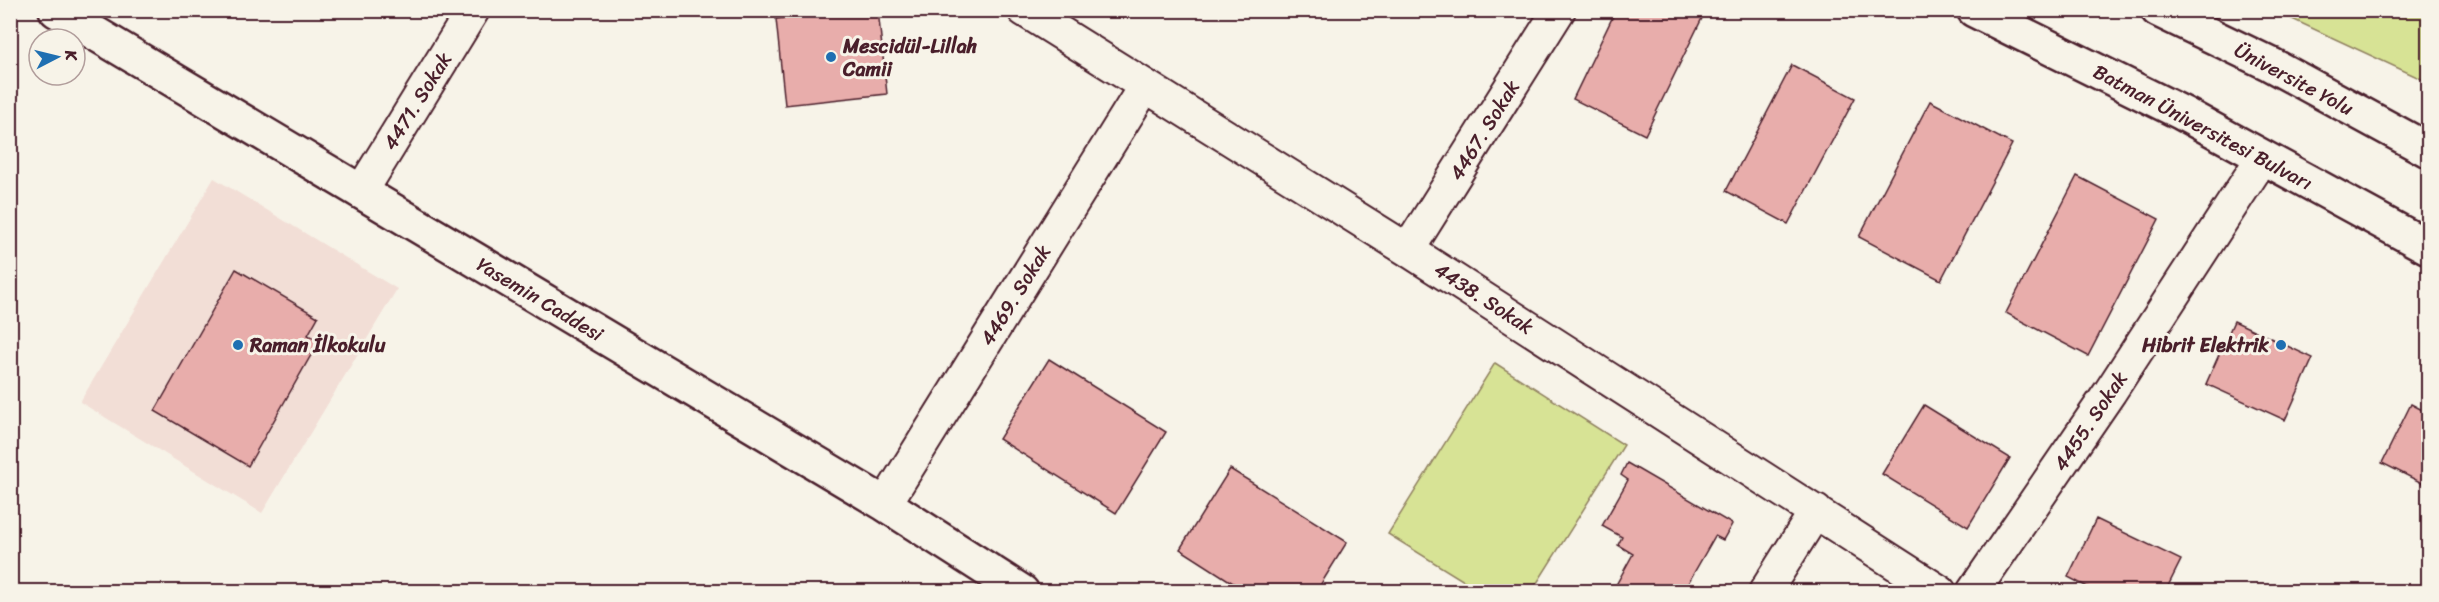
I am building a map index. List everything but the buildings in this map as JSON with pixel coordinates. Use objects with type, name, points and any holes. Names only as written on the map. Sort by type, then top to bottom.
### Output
[{"type":"street","name":"Yasemin Caddesi","points":[[57,10],[885,504],[1022,591]]},
{"type":"street","name":"4471. Sokak","points":[[361,192],[473,10]]},
{"type":"street","name":"4438. Sokak","points":[[1024,10],[1408,250],[1940,591]]},
{"type":"street","name":"4467. Sokak","points":[[1408,250],[1559,10]]},
{"type":"street","name":"Batman Üniversitesi Bulvarı","points":[[1974,10],[2182,113],[2428,247]]},
{"type":"street","name":"Üniversite Yolu","points":[[2158,10],[2270,64],[2428,150]]},
{"type":"street","name":"4469. Sokak","points":[[885,504],[1145,86]]},
{"type":"street","name":"4455. Sokak","points":[[1972,591],[2110,392],[2263,157]]},
{"type":"street","points":[[1765,591],[1816,511]]},
{"type":"shaded area","name":"Raman İlkokulu","points":[[214,178],[397,289],[262,513],[80,402]]},
{"type":"green space","points":[[2275,11],[2428,11],[2428,82]]},
{"type":"green space","points":[[1495,363],[1624,445],[1532,591],[1480,591],[1388,534]]},
{"type":"place","name":"Mescidül-Lillah Camii","points":[[831,57]]},
{"type":"place","name":"Raman İlkokulu","points":[[238,345]]},
{"type":"place","name":"Hibrit Elektrik","points":[[2281,345]]}]
